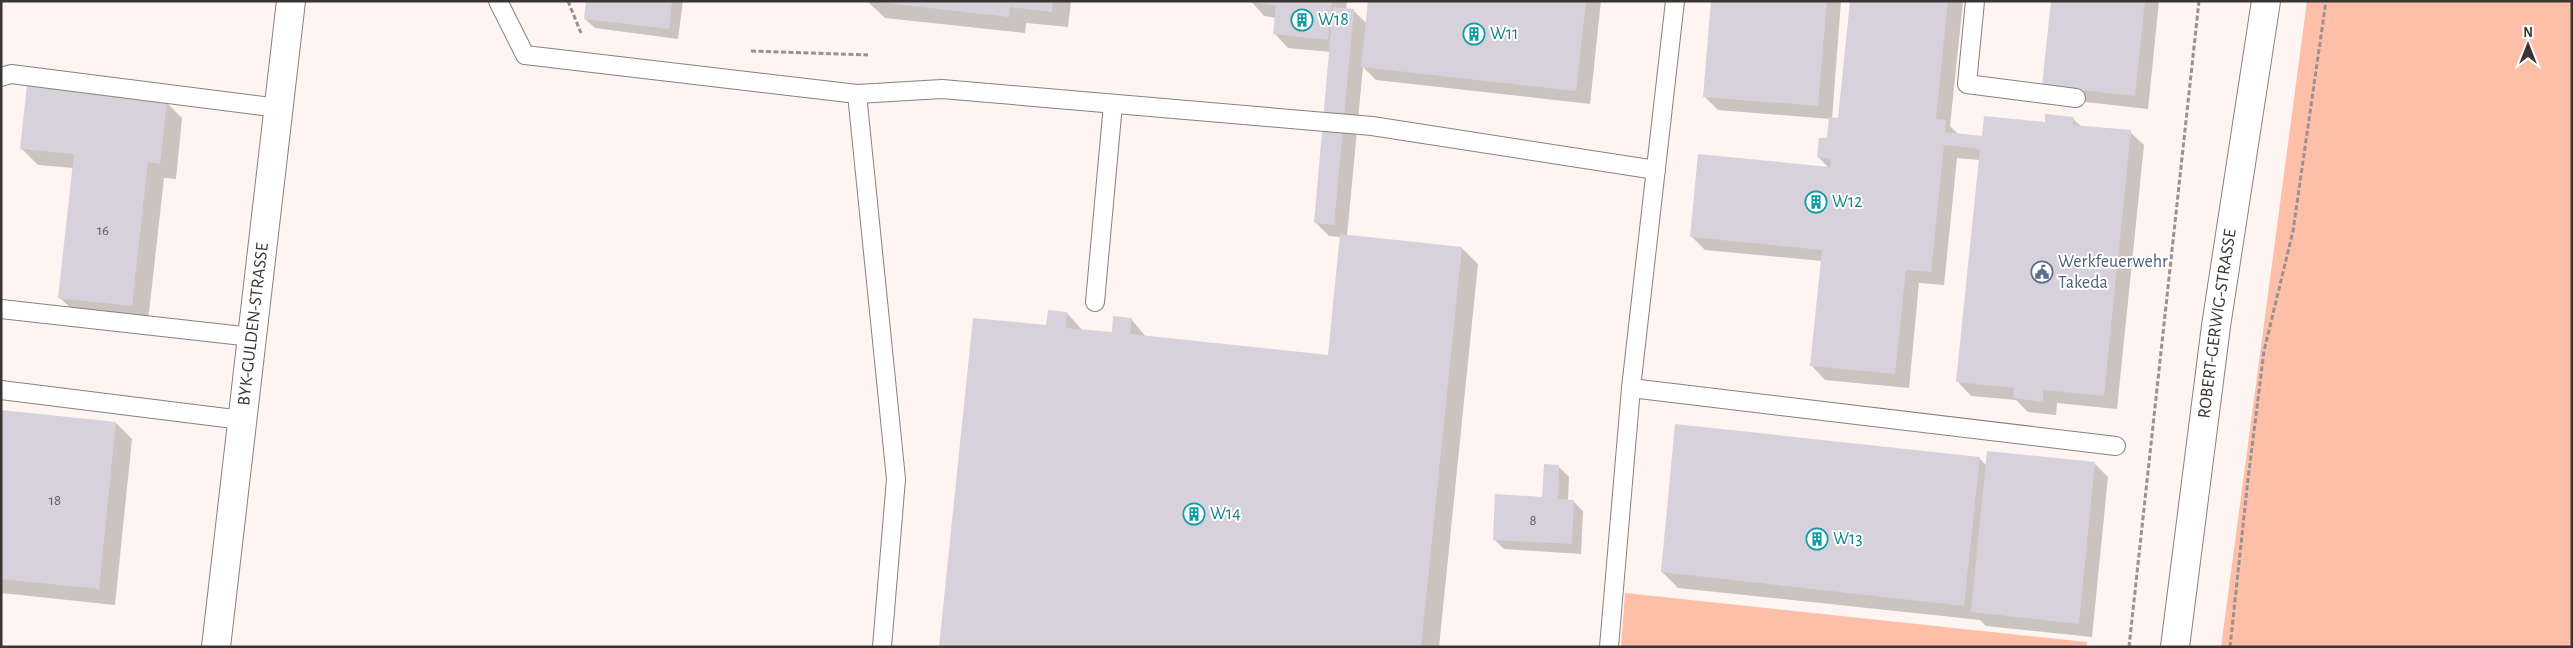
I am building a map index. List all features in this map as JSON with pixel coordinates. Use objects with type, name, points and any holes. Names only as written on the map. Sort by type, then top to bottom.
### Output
[{"type":"street","name":"BYK-GULDEN-STRASSE","points":[[216,647],[291,1]]},
{"type":"street","name":"ROBERT-GERWIG-STRASSE","points":[[2176,647],[2216,326],[2266,1]]},
{"type":"lane","points":[[498,1],[525,55],[857,94],[942,89],[1372,126],[1656,170]]},
{"type":"lane","points":[[1609,647],[1631,388],[1675,1]]},
{"type":"lane","points":[[1975,1],[1967,84],[2076,98]]},
{"type":"lane","points":[[1,77],[11,74],[279,108]]},
{"type":"lane","points":[[857,94],[896,479],[882,647]]},
{"type":"lane","points":[[1095,302],[1113,104]]},
{"type":"lane","points":[[1,309],[252,337]]},
{"type":"lane","points":[[1631,388],[2116,446]]},
{"type":"lane","points":[[1,390],[242,420]]},
{"type":"path","points":[[568,1],[582,34]]},
{"type":"path","points":[[2129,647],[2199,1]]},
{"type":"path","points":[[2230,647],[2264,351],[2292,230],[2326,1]]},
{"type":"path","points":[[742,50],[868,55]]},
{"type":"shaded area","points":[[2307,1],[2572,1],[2572,647],[2221,647]]},
{"type":"shaded area","points":[[1625,593],[2087,642],[2086,647],[1621,647]]},
{"type":"building","points":[[586,1],[672,1],[669,29],[584,19]]},
{"type":"building","points":[[868,1],[1053,1],[1052,12],[1010,7],[1009,17]]},
{"type":"building","name":"W18","points":[[1249,1],[1332,1],[1328,40],[1273,34],[1276,6]]},
{"type":"building","name":"W11","points":[[1368,1],[1586,1],[1576,91],[1361,67]]},
{"type":"building","points":[[1711,1],[1827,1],[1818,106],[1703,97]]},
{"type":"building","points":[[1850,1],[1948,1],[1936,119],[1946,120],[1945,132],[1982,136],[1984,116],[2045,122],[2045,114],[2074,117],[2073,125],[2131,130],[2104,396],[2043,390],[2043,402],[2013,398],[2014,388],[1956,382],[1980,149],[1944,145],[1931,272],[1906,270],[1895,374],[1810,366],[1822,250],[1690,237],[1698,154],[1830,167],[1831,159],[1817,157],[1819,138],[1827,138],[1829,117],[1838,118]]},
{"type":"building","points":[[2051,1],[2145,1],[2135,96],[2042,86]]},
{"type":"building","points":[[1333,7],[1354,9],[1334,225],[1314,223]]},
{"type":"building","points":[[27,85],[167,101],[160,164],[148,162],[132,306],[58,298],[74,154],[20,149]]},
{"type":"building","name":"W14","points":[[1340,234],[1462,247],[1421,647],[939,647],[973,318],[1046,325],[1048,310],[1067,312],[1066,328],[1112,332],[1113,316],[1132,318],[1130,334],[1328,355]]},
{"type":"building","points":[[1,410],[116,422],[99,589],[1,579]]},
{"type":"building","name":"W13","points":[[1675,424],[1980,457],[1964,606],[1661,572]]},
{"type":"building","points":[[1987,451],[2095,462],[2079,624],[1971,612]]},
{"type":"building","points":[[1544,464],[1559,465],[1558,499],[1574,500],[1572,544],[1493,540],[1495,494],[1542,497]]},
{"type":"place","name":"W18","points":[[1302,20]]},
{"type":"place","name":"W11","points":[[1474,34]]},
{"type":"place","name":"W12","points":[[1816,202]]},
{"type":"place","name":"Werkfeuerwehr Takeda","points":[[2042,272]]},
{"type":"place","name":"W14","points":[[1194,514]]},
{"type":"place","name":"W13","points":[[1817,539]]}]
